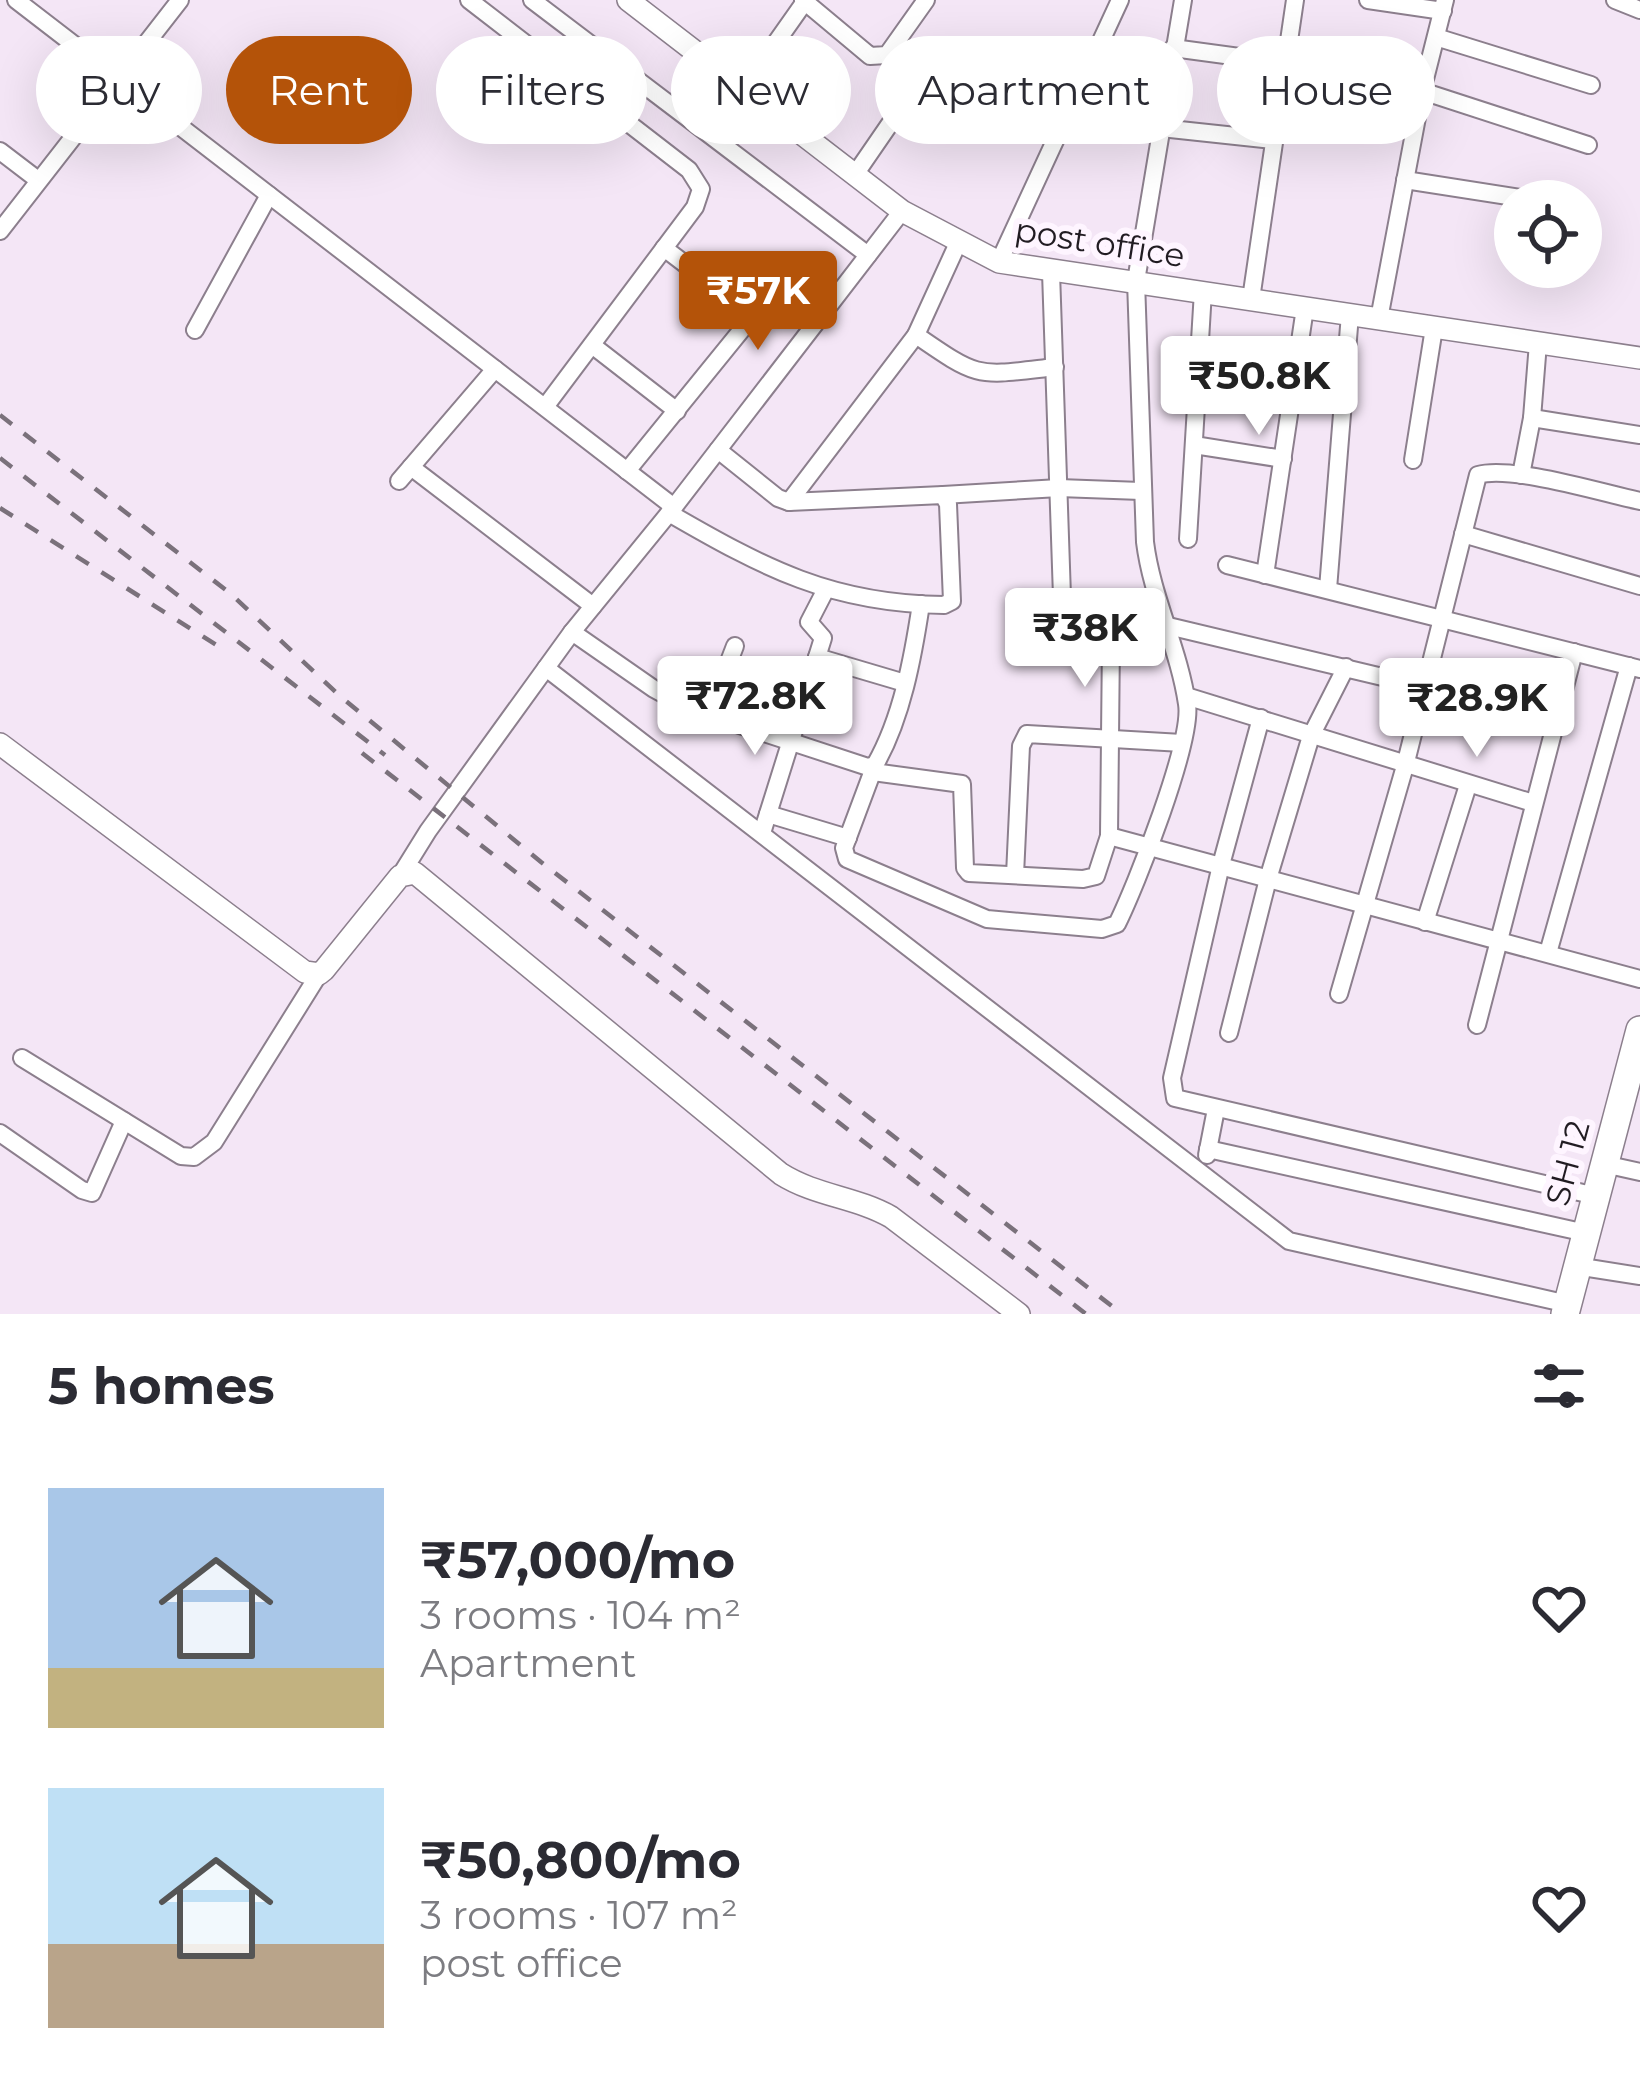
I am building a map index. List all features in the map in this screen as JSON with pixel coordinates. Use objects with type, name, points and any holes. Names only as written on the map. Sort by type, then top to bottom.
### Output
[{"type":"highway","name":"SH 12","points":[[1567,1309],[1640,1030]]},
{"type":"street","points":[[16,0],[64,36]]},
{"type":"street","points":[[152,36],[180,0]]},
{"type":"street","points":[[469,0],[698,181],[700,198],[545,407]]},
{"type":"street","points":[[532,0],[868,255]]},
{"type":"street","name":"post office","points":[[628,0],[675,36]]},
{"type":"street","points":[[780,36],[805,0],[878,58],[887,55],[926,0]]},
{"type":"street","points":[[999,262],[1120,0]]},
{"type":"street","points":[[1176,36],[1183,0]]},
{"type":"street","points":[[1288,36],[1295,0]]},
{"type":"street","points":[[1368,0],[1444,6],[1435,48]]},
{"type":"street","points":[[1615,0],[1640,10]]},
{"type":"street","points":[[1438,38],[1591,86]]},
{"type":"street","points":[[1435,95],[1588,145]]},
{"type":"street","points":[[202,143],[628,471],[672,510],[735,551],[825,591],[872,601],[944,604],[952,597],[948,504],[943,495]]},
{"type":"street","points":[[0,231],[67,144]]},
{"type":"street","name":"post office","points":[[814,144],[902,211],[999,262],[1640,358]]},
{"type":"street","points":[[854,176],[876,144]]},
{"type":"street","points":[[921,604],[904,682],[848,838],[847,859],[979,916],[1017,924],[1102,929],[1117,924],[1149,847],[1188,710],[1148,563],[1141,491],[1136,281],[1158,144]]},
{"type":"street","points":[[1251,299],[1272,144]]},
{"type":"street","points":[[1379,319],[1412,144]]},
{"type":"street","points":[[0,152],[38,180]]},
{"type":"street","points":[[1405,180],[1494,194]]},
{"type":"street","points":[[195,330],[269,195]]},
{"type":"street","points":[[22,1058],[181,1156],[204,1152],[319,974],[400,876],[572,632],[902,211]]},
{"type":"street","points":[[789,502],[916,335],[958,243]]},
{"type":"street","points":[[628,471],[748,322],[740,306],[664,248]]},
{"type":"street","points":[[1052,272],[1063,626]]},
{"type":"street","points":[[1187,539],[1203,291]]},
{"type":"street","points":[[1265,575],[1305,308]]},
{"type":"street","points":[[1328,589],[1350,314]]},
{"type":"street","points":[[1413,460],[1434,328]]},
{"type":"street","points":[[916,335],[980,374],[1054,367]]},
{"type":"street","points":[[1521,475],[1532,418],[1538,343]]},
{"type":"street","points":[[592,345],[677,411]]},
{"type":"street","points":[[495,369],[405,474],[593,606]]},
{"type":"street","points":[[1532,418],[1640,435]]},
{"type":"street","points":[[1194,445],[1282,459]]},
{"type":"street","points":[[718,450],[789,502],[1059,488],[1141,491]]},
{"type":"street","points":[[1339,994],[1405,766],[1478,475],[1521,475],[1640,501]]},
{"type":"street","points":[[1463,534],[1640,586]]},
{"type":"street","points":[[1227,565],[1635,667],[1548,953]]},
{"type":"street","points":[[762,832],[823,635],[809,622],[825,591]]},
{"type":"street","points":[[1164,625],[1555,718]]},
{"type":"street","points":[[572,632],[654,689],[708,716],[861,766],[958,781],[966,818],[965,868],[976,875],[1083,879],[1096,876],[1108,836],[1111,640]]},
{"type":"street","points":[[708,716],[735,646]]},
{"type":"street","points":[[1477,1025],[1574,652]]},
{"type":"street","points":[[817,657],[904,682]]},
{"type":"street","points":[[1229,1034],[1311,736],[1346,667]]},
{"type":"street","points":[[546,668],[1298,1246],[1567,1309]]},
{"type":"street","points":[[1186,696],[1533,803]]},
{"type":"street","points":[[1261,718],[1221,865],[1172,1088],[1175,1098],[1596,1196]]},
{"type":"street","points":[[1015,874],[1022,738],[1036,733],[1182,742]]},
{"type":"street","points":[[0,744],[304,972],[319,974]]},
{"type":"street","points":[[1425,922],[1468,785]]},
{"type":"street","points":[[768,814],[848,838]]},
{"type":"street","points":[[1108,836],[1640,979]]},
{"type":"street","points":[[400,876],[408,872],[421,877],[781,1174],[817,1193],[873,1207],[891,1217],[1019,1314]]},
{"type":"street","points":[[1203,1173],[1216,1109]]},
{"type":"street","points":[[0,1133],[92,1193],[124,1121]]},
{"type":"street","points":[[1208,1149],[1586,1233]]},
{"type":"street","points":[[1604,1164],[1640,1172]]},
{"type":"street","points":[[1576,1266],[1640,1276]]},
{"type":"railway","points":[[0,415],[231,594],[340,696],[541,862],[1122,1314]]},
{"type":"railway","points":[[0,458],[385,755]]},
{"type":"railway","points":[[0,508],[218,646]]},
{"type":"railway","points":[[362,753],[1086,1314]]}]
